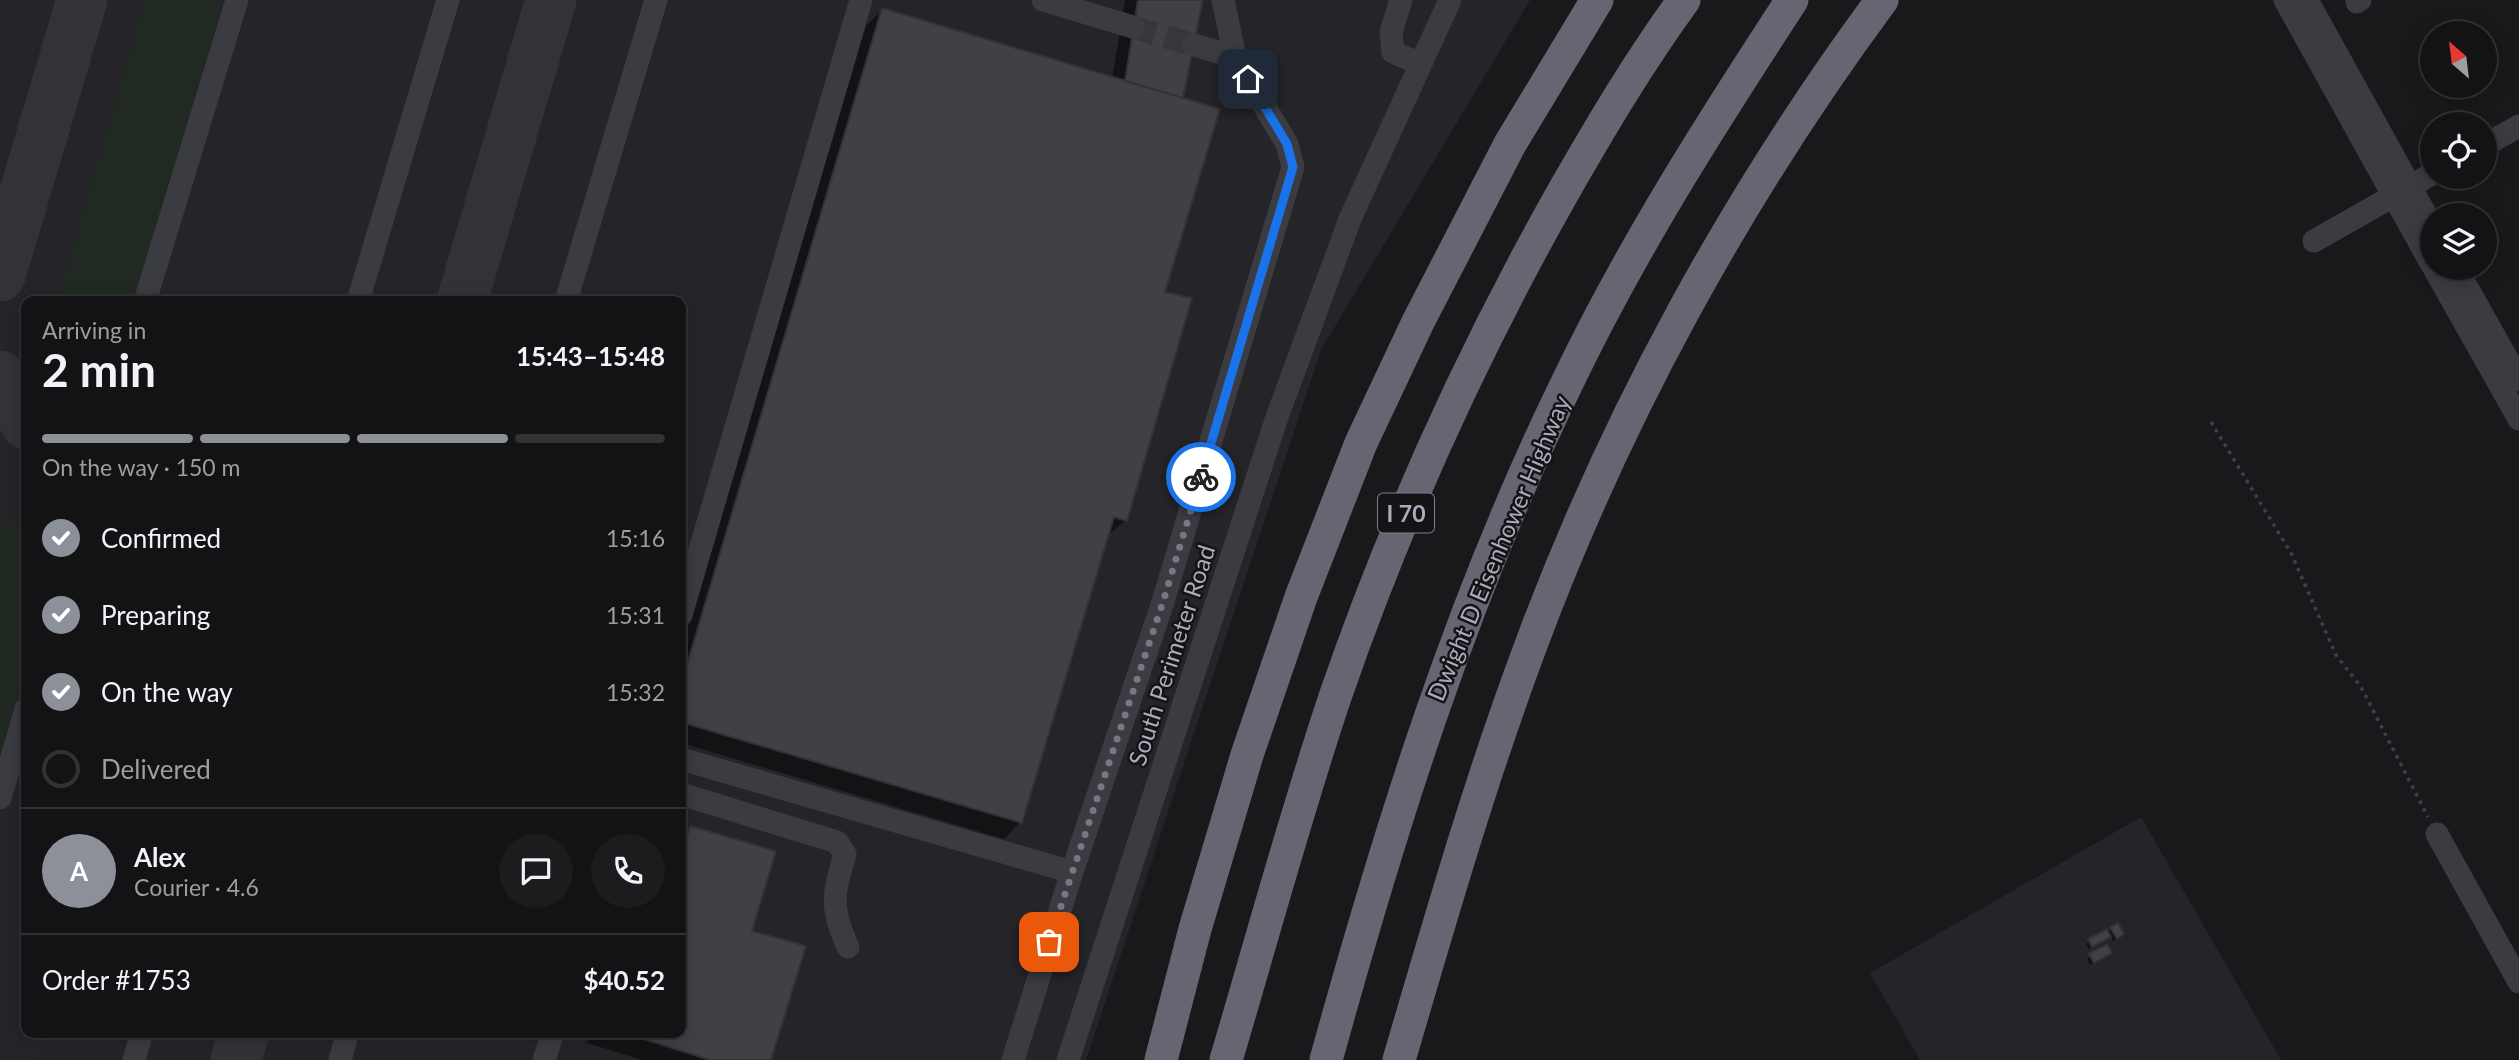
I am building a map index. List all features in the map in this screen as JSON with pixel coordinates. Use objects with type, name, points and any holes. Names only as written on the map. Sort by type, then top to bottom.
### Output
[{"type":"highway","points":[[1161,1060],[1195,929],[1247,755],[1301,597],[1361,443],[1412,332],[1510,144],[1597,0]]},
{"type":"highway","name":"I 70","points":[[1226,1060],[1336,696],[1422,474],[1457,396],[1528,256],[1633,70],[1684,0]]},
{"type":"highway","name":"Dwight D Eisenhower Highway","points":[[1326,1060],[1419,742],[1507,513],[1572,372],[1636,251],[1793,0]]},
{"type":"highway","points":[[1399,1060],[1493,751],[1531,645],[1588,508],[1654,369],[1731,230],[1764,174],[1882,0]]},
{"type":"street","points":[[147,296],[163,250],[237,0]]},
{"type":"street","points":[[359,296],[448,0]]},
{"type":"street","points":[[567,296],[656,0]]},
{"type":"street","points":[[686,590],[739,401],[861,0]]},
{"type":"street","points":[[1043,0],[1133,27]]},
{"type":"street","points":[[1013,1060],[1072,872],[1162,605],[1293,167],[1287,144],[1235,57],[1223,0]]},
{"type":"street","points":[[1401,0],[1391,32],[1393,52],[1420,64]]},
{"type":"street","name":"South Perimeter Road","points":[[1068,1060],[1276,417],[1350,219],[1450,0]]},
{"type":"street","points":[[2285,0],[2402,191],[2420,212]]},
{"type":"street","points":[[2306,0],[2402,191],[2420,235]]},
{"type":"street","points":[[1194,45],[1235,57]]},
{"type":"street","points":[[2497,138],[2519,126]]},
{"type":"street","points":[[2314,241],[2420,181]]},
{"type":"street","points":[[2441,280],[2519,419]]},
{"type":"street","points":[[2463,280],[2519,380]]},
{"type":"street","points":[[0,798],[21,726]]},
{"type":"street","points":[[686,760],[1072,872]]},
{"type":"street","points":[[686,796],[837,842],[845,854],[835,889],[835,919],[848,947]]},
{"type":"street","points":[[2437,834],[2519,982]]},
{"type":"street","points":[[134,1060],[140,1038]]},
{"type":"street","points":[[340,1060],[346,1038]]},
{"type":"street","points":[[544,1060],[551,1038]]},
{"type":"path","points":[[2211,422],[2291,553],[2336,655],[2361,687],[2437,834]]},
{"type":"shaded area","points":[[0,0],[1530,0],[1321,350],[1086,1060],[0,1060]]},
{"type":"shaded area","points":[[145,0],[223,0],[135,296],[58,296]]},
{"type":"shaded area","points":[[21,518],[21,683],[0,754],[0,528]]},
{"type":"shaded area","points":[[2141,817],[2281,1060],[1920,1060],[1870,973]]},
{"type":"building","points":[[1138,0],[1203,0],[1183,98],[1125,81]]},
{"type":"building","points":[[882,8],[1220,109],[1165,292],[1192,298],[1127,521],[1114,517],[1022,823],[686,723],[686,668]]},
{"type":"building","points":[[690,826],[776,851],[752,931],[806,946],[771,1060],[710,1060],[641,1038],[686,1038],[686,840]]},
{"type":"building","points":[[2118,923],[2124,934],[2117,939],[2110,927]]},
{"type":"building","points":[[2107,929],[2111,937],[2092,947],[2088,939]]},
{"type":"building","points":[[2107,944],[2112,953],[2094,963],[2089,954]]},
{"type":"taxiway","points":[[0,276],[82,0]]},
{"type":"taxiway","points":[[463,296],[551,0]]},
{"type":"taxiway","points":[[0,376],[21,415]]},
{"type":"taxiway","points":[[236,1060],[242,1038]]},
{"type":"tunnel","points":[[1133,27],[1194,45]]},
{"type":"way so far","points":[[1049,942],[1162,605],[1201,477]]},
{"type":"route","points":[[1201,477],[1293,167],[1287,144],[1248,79]]}]
